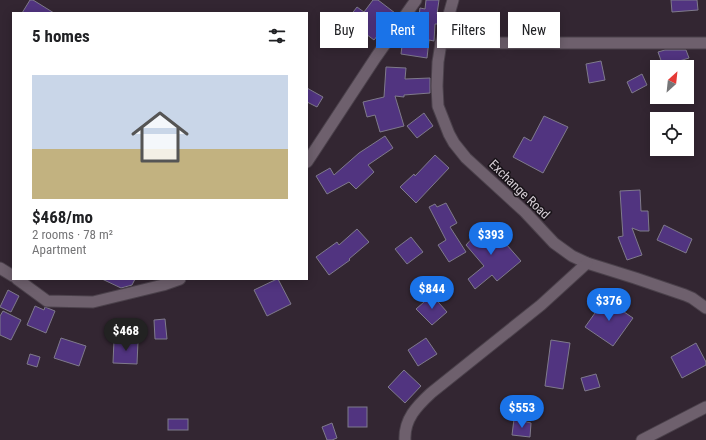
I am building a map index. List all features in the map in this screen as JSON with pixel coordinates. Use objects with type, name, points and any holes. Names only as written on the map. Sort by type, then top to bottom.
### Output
[{"type":"street","points":[[308,160],[376,57],[416,0]]},
{"type":"street","name":"Exchange Road","points":[[449,12],[452,0]]},
{"type":"street","points":[[500,43],[706,43]]},
{"type":"street","name":"Exchange Road","points":[[440,48],[437,78],[438,106],[449,134],[466,158],[525,212],[554,243],[569,254],[587,263],[669,289],[692,298],[706,308]]},
{"type":"street","points":[[405,440],[406,426],[410,416],[418,405],[541,305],[587,263]]},
{"type":"street","points":[[0,268],[12,275]]},
{"type":"street","points":[[18,280],[47,301],[79,302],[104,300],[177,280]]},
{"type":"street","points":[[642,440],[706,407]]},
{"type":"building","points":[[30,0],[33,0],[52,12],[23,12]]},
{"type":"building","points":[[373,0],[378,0],[394,12],[376,12],[376,37],[374,40],[368,36],[368,12],[364,12]]},
{"type":"building","points":[[426,0],[439,0],[434,41],[429,40],[429,12],[420,12],[420,8],[425,9]]},
{"type":"building","points":[[671,0],[697,0],[698,10],[672,12]]},
{"type":"building","points":[[357,7],[364,12],[353,12]]},
{"type":"building","points":[[402,48],[428,48],[427,58],[401,54]]},
{"type":"building","points":[[665,50],[686,50],[689,58],[682,60],[661,60],[658,52]]},
{"type":"building","points":[[601,61],[605,80],[589,83],[586,64]]},
{"type":"building","points":[[386,67],[406,68],[405,79],[430,78],[430,93],[404,95],[404,97],[395,96],[404,126],[380,132],[375,115],[367,117],[363,102],[384,97]]},
{"type":"building","points":[[642,74],[647,85],[632,93],[627,82]]},
{"type":"building","points":[[308,89],[323,97],[317,107],[308,102]]},
{"type":"building","points":[[424,113],[433,126],[417,138],[407,126]]},
{"type":"building","points":[[544,116],[568,127],[543,173],[513,157],[524,137],[531,141]]},
{"type":"building","points":[[385,136],[393,148],[368,165],[374,172],[356,189],[349,182],[327,194],[316,176],[330,168],[334,175],[359,153]]},
{"type":"building","points":[[435,155],[449,168],[416,203],[400,187],[414,174],[415,176]]},
{"type":"building","points":[[640,190],[641,211],[648,211],[649,231],[640,231],[632,228],[642,255],[627,260],[618,237],[623,236],[620,191]]},
{"type":"building","points":[[446,203],[457,223],[450,227],[466,252],[449,262],[438,245],[446,240],[429,207],[435,204],[437,207]]},
{"type":"building","points":[[485,224],[499,236],[521,261],[497,281],[492,275],[475,289],[468,279],[484,266],[466,245]]},
{"type":"building","points":[[664,225],[692,239],[686,253],[657,240]]},
{"type":"building","points":[[357,229],[369,242],[349,259],[350,260],[329,275],[316,257],[337,242],[339,245]]},
{"type":"building","points":[[411,237],[423,252],[407,264],[395,249]]},
{"type":"building","points":[[104,280],[134,280],[132,285],[121,288]]},
{"type":"building","points":[[275,280],[279,280],[291,304],[267,316],[254,290]]},
{"type":"building","points":[[8,290],[19,296],[11,312],[0,307]]},
{"type":"building","points":[[432,295],[447,312],[432,325],[416,309]]},
{"type":"building","points":[[605,299],[633,318],[613,346],[585,327]]},
{"type":"building","points":[[35,306],[44,310],[45,307],[55,311],[46,333],[27,325]]},
{"type":"building","points":[[3,311],[21,320],[11,340],[0,335],[0,316]]},
{"type":"building","points":[[165,319],[167,339],[155,339],[154,320]]},
{"type":"building","points":[[61,338],[86,346],[79,366],[54,358]]},
{"type":"building","points":[[426,338],[437,354],[418,366],[408,350]]},
{"type":"building","points":[[114,340],[138,341],[137,364],[113,363]]},
{"type":"building","points":[[551,340],[570,343],[563,389],[545,386]]},
{"type":"building","points":[[696,343],[706,362],[706,365],[682,378],[671,357]]},
{"type":"building","points":[[30,354],[40,357],[37,367],[27,364]]},
{"type":"building","points":[[404,370],[421,386],[405,403],[388,387]]},
{"type":"building","points":[[596,374],[600,387],[585,391],[581,378]]},
{"type":"building","points":[[348,407],[367,407],[367,427],[348,427]]},
{"type":"building","points":[[168,419],[188,419],[188,430],[168,430]]},
{"type":"building","points":[[514,419],[531,423],[530,437],[512,435]]},
{"type":"building","points":[[332,423],[337,438],[327,440],[322,427]]}]
